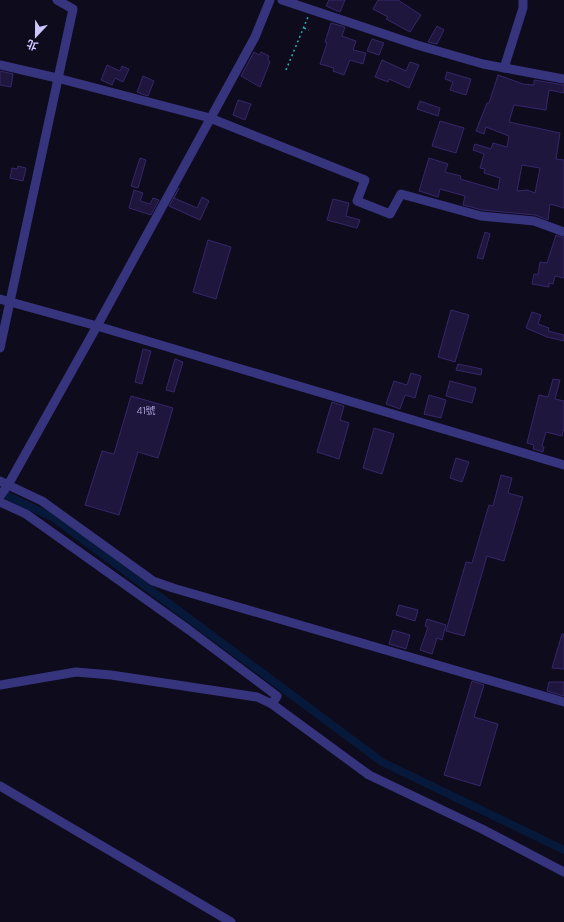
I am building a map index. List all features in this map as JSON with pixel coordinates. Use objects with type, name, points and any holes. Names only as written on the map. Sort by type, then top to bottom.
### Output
[{"type":"street","points":[[0,348],[73,9],[57,0]]},
{"type":"street","points":[[0,496],[4,483],[97,326],[255,37],[270,0]]},
{"type":"street","points":[[282,0],[417,45],[484,64],[564,79]]},
{"type":"street","points":[[504,68],[523,8],[523,0]]},
{"type":"street","points":[[0,65],[57,78],[210,118],[365,180],[357,201],[390,214],[401,194],[481,216],[534,221],[564,232]]},
{"type":"street","points":[[0,299],[97,326],[564,465]]},
{"type":"street","points":[[4,483],[42,501],[153,581],[564,702]]},
{"type":"street","points":[[0,502],[26,514],[189,630],[277,696],[272,704]]},
{"type":"street","points":[[0,685],[76,672],[111,675],[257,697],[272,704],[369,775],[482,829],[564,872]]},
{"type":"street","points":[[0,786],[231,922]]},
{"type":"path","points":[[286,70],[311,10]]},
{"type":"path","points":[[304,28],[309,30]]},
{"type":"building","points":[[329,0],[345,0],[340,12],[326,6]]},
{"type":"building","points":[[378,0],[398,0],[421,15],[410,32],[386,19],[388,17],[373,9]]},
{"type":"building","points":[[331,23],[345,27],[342,36],[356,41],[353,50],[366,53],[363,64],[350,60],[344,75],[333,71],[334,68],[320,64],[327,43],[325,42]]},
{"type":"building","points":[[437,26],[444,30],[437,44],[428,42]]},
{"type":"building","points":[[372,39],[384,43],[379,55],[367,51]]},
{"type":"building","points":[[254,52],[259,55],[261,52],[269,56],[268,59],[270,62],[260,87],[241,76]]},
{"type":"building","points":[[382,60],[406,71],[410,62],[419,65],[409,88],[389,79],[388,82],[375,77]]},
{"type":"building","points":[[107,65],[120,71],[122,66],[129,69],[123,82],[115,78],[112,85],[101,80]]},
{"type":"building","points":[[0,71],[13,74],[11,87],[0,85]]},
{"type":"building","points":[[447,72],[471,79],[466,95],[450,90],[453,82],[445,79]]},
{"type":"building","points":[[498,75],[523,84],[534,85],[534,80],[564,85],[564,93],[549,90],[546,110],[514,105],[509,122],[560,133],[556,159],[564,160],[564,208],[550,204],[548,220],[535,215],[482,210],[463,205],[465,196],[440,189],[438,197],[419,191],[429,158],[448,164],[445,172],[461,176],[460,179],[498,190],[500,178],[484,173],[485,169],[480,168],[484,154],[473,150],[475,144],[491,149],[493,143],[507,147],[509,136],[486,127],[484,134],[476,131],[487,103],[489,103]],"holes":[[[522,165],[540,168],[535,193],[527,190],[517,191]]]},
{"type":"building","points":[[143,76],[154,81],[148,96],[137,92]]},
{"type":"building","points":[[238,100],[251,104],[245,120],[233,115]]},
{"type":"building","points":[[420,101],[440,108],[438,116],[417,109]]},
{"type":"building","points":[[440,121],[464,128],[456,153],[432,146]]},
{"type":"building","points":[[140,158],[146,160],[138,188],[131,186]]},
{"type":"building","points":[[18,166],[26,168],[23,181],[10,178],[12,168],[17,169]]},
{"type":"building","points":[[179,188],[174,198],[197,208],[202,197],[209,201],[200,220],[169,206]]},
{"type":"building","points":[[134,190],[143,193],[140,201],[150,204],[153,198],[159,200],[151,215],[129,208]]},
{"type":"building","points":[[333,199],[349,203],[346,216],[360,220],[357,228],[327,220]]},
{"type":"building","points":[[485,232],[490,234],[483,259],[477,258]]},
{"type":"building","points":[[556,235],[564,238],[564,278],[555,276],[553,284],[549,283],[549,287],[532,284],[534,274],[538,275],[540,262],[547,263]]},
{"type":"building","points":[[208,240],[231,247],[216,299],[193,292]]},
{"type":"building","points":[[451,310],[469,315],[455,362],[438,357]]},
{"type":"building","points":[[532,312],[541,315],[538,324],[549,328],[548,331],[564,335],[564,341],[547,337],[526,328]]},
{"type":"building","points":[[143,349],[151,351],[142,384],[135,382]]},
{"type":"building","points":[[175,359],[183,362],[174,392],[166,390]]},
{"type":"building","points":[[458,364],[482,369],[481,375],[456,370]]},
{"type":"building","points":[[411,373],[421,376],[415,398],[405,395],[400,409],[386,404],[394,381],[407,385]]},
{"type":"building","points":[[553,379],[560,380],[555,399],[564,401],[564,428],[562,436],[546,432],[542,446],[544,447],[543,452],[533,449],[534,445],[527,443],[539,395],[548,397]]},
{"type":"building","points":[[450,381],[476,388],[472,403],[446,396]]},
{"type":"building","points":[[429,395],[446,400],[441,418],[424,414]]},
{"type":"building","points":[[131,396],[173,408],[158,458],[138,452],[119,515],[85,505],[102,451],[114,454]]},
{"type":"building","points":[[332,402],[344,406],[340,420],[349,423],[339,459],[317,452]]},
{"type":"building","points":[[374,428],[394,434],[382,474],[363,468]]},
{"type":"building","points":[[456,458],[469,462],[462,482],[450,478]]},
{"type":"building","points":[[501,475],[512,478],[508,493],[523,497],[504,561],[487,556],[464,636],[446,631],[466,562],[472,563],[489,505],[493,506]]},
{"type":"building","points":[[399,605],[418,610],[415,621],[396,615]]},
{"type":"building","points":[[427,619],[446,625],[442,640],[437,638],[432,654],[420,650],[428,627],[425,626]]},
{"type":"building","points":[[393,630],[410,635],[406,649],[389,644]]},
{"type":"building","points":[[562,634],[564,634],[564,669],[552,668]]},
{"type":"building","points":[[472,681],[484,685],[474,717],[498,724],[480,786],[444,775]]},
{"type":"building","points":[[549,682],[564,682],[564,696],[547,691]]},
{"type":"waterway","points":[[0,492],[54,518],[382,762],[564,850]]}]
